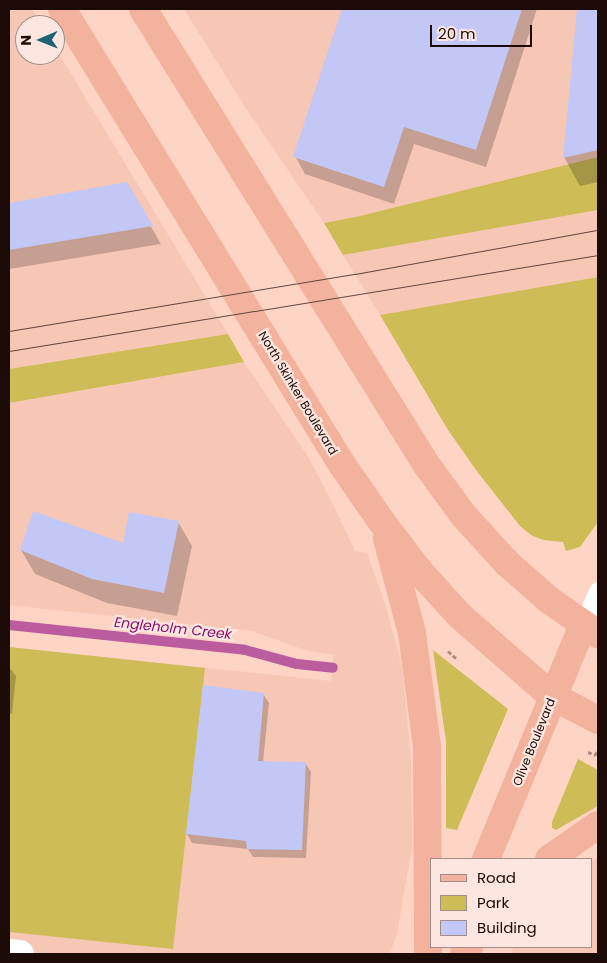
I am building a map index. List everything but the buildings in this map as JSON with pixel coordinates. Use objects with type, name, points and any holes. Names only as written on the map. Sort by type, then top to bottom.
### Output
[{"type":"main road","name":"North Skinker Boulevard","points":[[62,9],[341,463],[381,522],[420,572],[459,615],[552,696],[598,720]]},
{"type":"main road","points":[[143,9],[426,464],[464,516],[507,563],[549,600],[591,629]]},
{"type":"main road","points":[[381,522],[396,566],[412,633],[424,718],[429,810],[428,954]]},
{"type":"main road","name":"Olive Boulevard","points":[[486,858],[552,696],[591,629]]},
{"type":"main road","points":[[550,858],[598,825]]},
{"type":"street","points":[[9,953],[20,954]]},
{"type":"lane","points":[[591,629],[598,591]]},
{"type":"shaded area","points":[[9,9],[32,9],[36,15],[15,15],[15,65],[65,64],[228,334],[9,369]]},
{"type":"shaded area","points":[[184,9],[598,9],[598,157],[360,216],[324,223],[243,104]]},
{"type":"shaded area","points":[[598,210],[598,277],[521,291],[380,315],[343,255]]},
{"type":"shaded area","points":[[244,362],[307,455],[355,551],[367,553],[386,607],[402,667],[411,760],[412,847],[397,934],[390,954],[9,954],[9,647],[331,681],[334,655],[308,651],[252,631],[9,605],[9,403]]},
{"type":"shaded area","points":[[598,857],[598,954],[510,954],[513,948],[592,948],[592,861]]},
{"type":"green space","points":[[598,157],[598,210],[343,255],[324,223],[360,216]]},
{"type":"green space","points":[[598,277],[598,522],[580,547],[566,551],[563,542],[543,540],[531,535],[520,526],[476,470],[448,430],[380,315]]},
{"type":"green space","points":[[228,334],[244,362],[9,403],[9,369]]},
{"type":"green space","points":[[9,647],[205,668],[173,949],[9,932]]},
{"type":"green space","points":[[433,650],[508,709],[457,830],[446,828],[446,742]]},
{"type":"green space","points":[[578,759],[598,770],[598,806],[556,830],[552,828],[552,822]]},
{"type":"waterway","name":"Engleholm Creek","points":[[9,625],[245,650],[297,664],[333,668]]},
{"type":"tram line","points":[[9,331],[355,274],[598,230]]},
{"type":"tram line","points":[[9,351],[598,255]]}]
